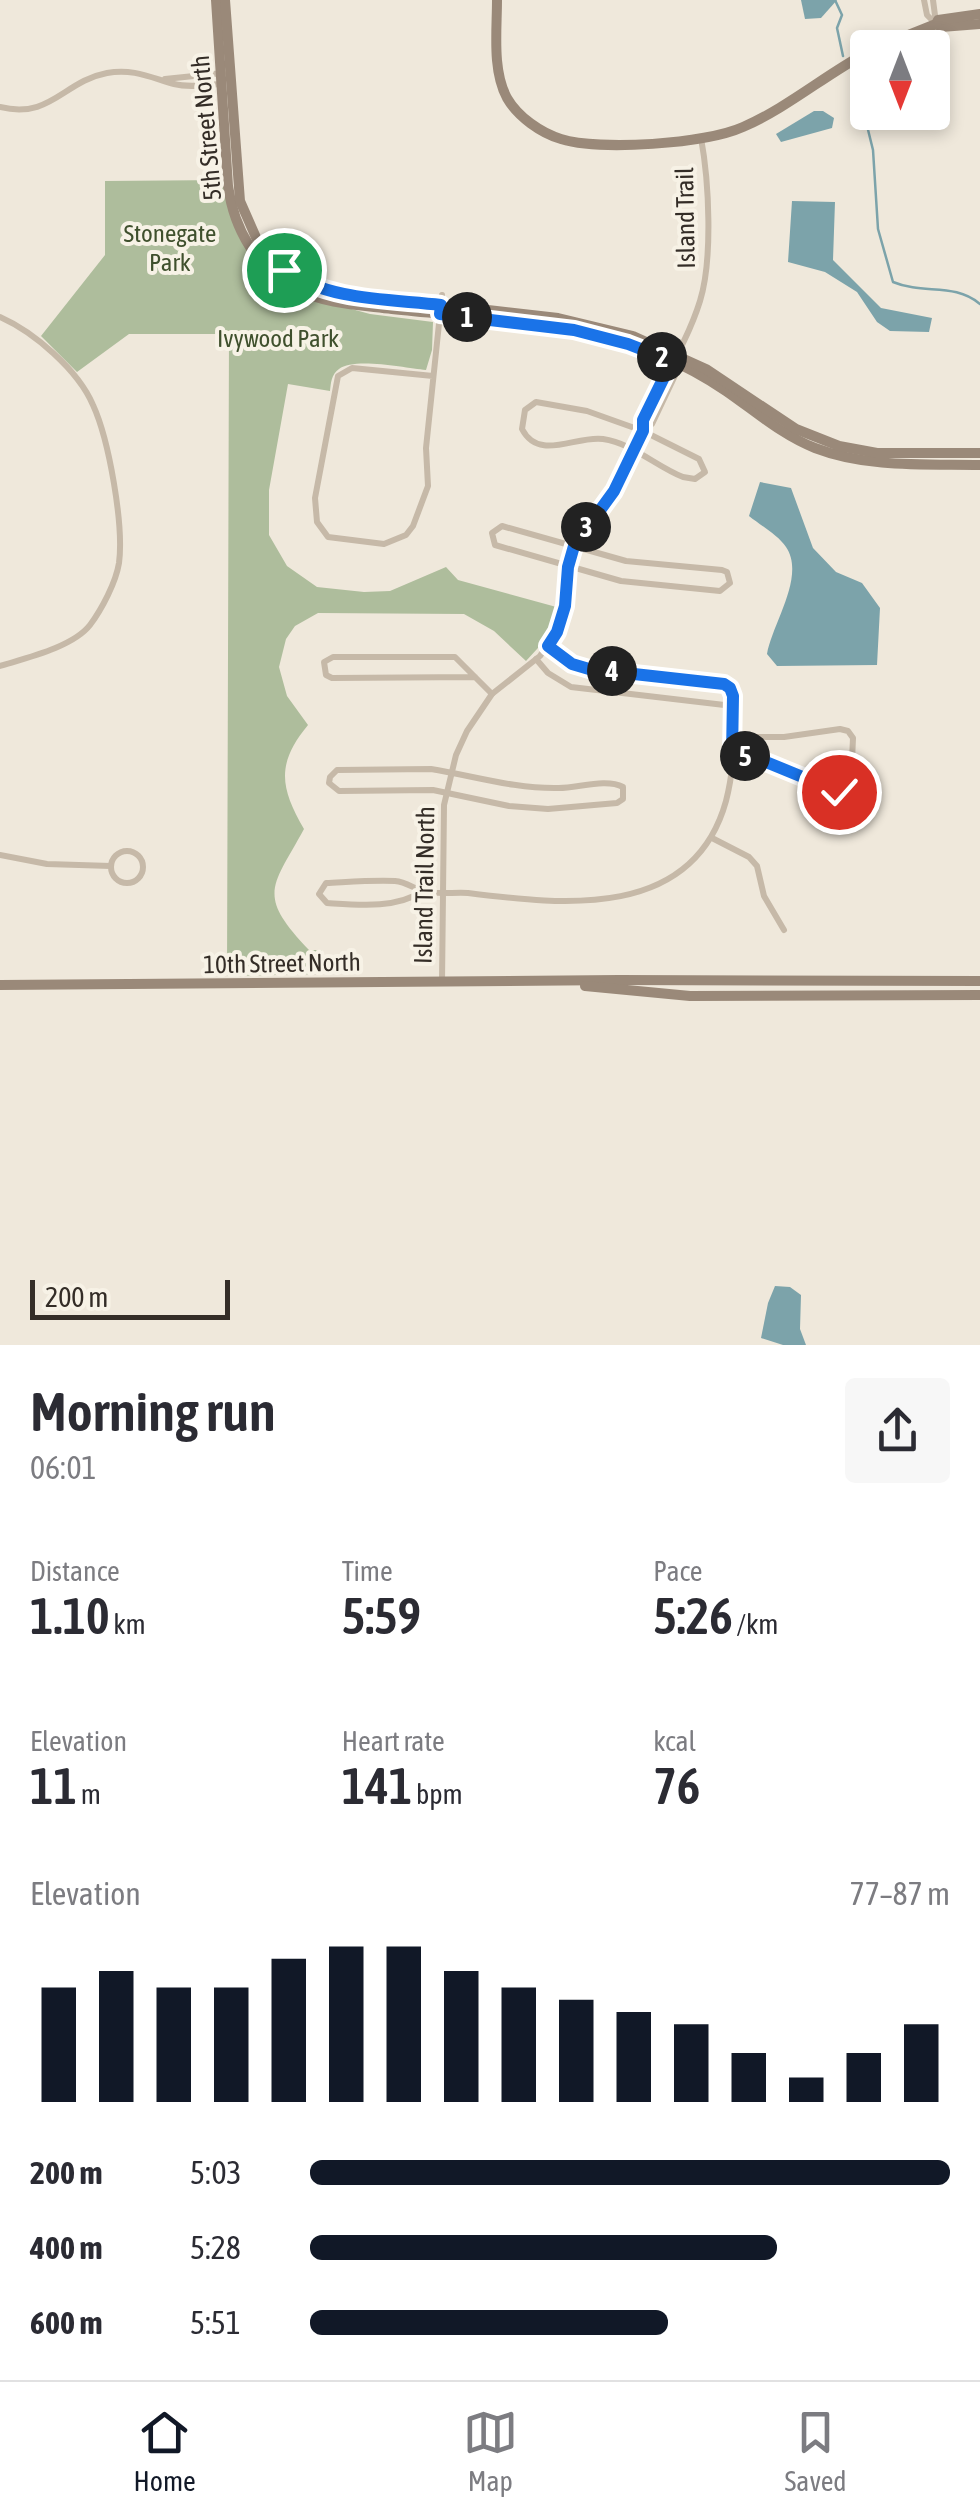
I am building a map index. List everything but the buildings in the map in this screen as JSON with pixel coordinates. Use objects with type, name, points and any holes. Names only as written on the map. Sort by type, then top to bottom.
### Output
[{"type":"street","name":"5th Street North","points":[[216,0],[240,201],[248,226],[270,257],[292,276],[323,290],[588,324],[633,336],[722,388],[786,433],[829,453],[876,462],[980,464]]},
{"type":"street","name":"5th Street North","points":[[225,0],[226,78]]},
{"type":"street","points":[[496,0],[498,72],[508,99],[526,121],[559,139],[592,145],[679,142],[740,129],[850,62]]},
{"type":"street","points":[[924,0],[927,15],[941,27],[980,24]]},
{"type":"street","points":[[932,0],[936,24]]},
{"type":"street","points":[[921,30],[938,20],[980,14]]},
{"type":"street","points":[[0,107],[42,107],[82,82],[107,73],[226,78]]},
{"type":"street","name":"Island Trail","points":[[676,360],[706,278],[707,185],[701,137]]},
{"type":"street","points":[[433,376],[352,368],[338,376],[315,498],[316,522],[328,537],[384,544],[406,536],[413,526],[428,486],[426,448],[441,304]]},
{"type":"street","points":[[0,317],[26,330],[63,362],[92,402],[104,438],[117,509],[118,564],[108,593],[88,628],[54,648],[0,666]]},
{"type":"street","name":"5th Street North","points":[[676,360],[729,382],[788,424],[833,444],[878,453],[980,454]]},
{"type":"street","name":"Island Trail North","points":[[442,982],[442,892],[450,772],[467,731],[492,694],[536,659],[557,632],[574,546],[614,491],[643,431],[652,424],[676,360]]},
{"type":"street","points":[[536,402],[554,404],[643,431],[699,460],[705,472],[695,480],[683,478],[633,451],[602,438],[548,446],[523,433],[525,410],[536,402]]},
{"type":"street","points":[[502,526],[632,562],[722,570],[727,572],[730,582],[720,591],[639,584],[568,567],[495,544],[492,532],[502,526]]},
{"type":"street","points":[[423,892],[410,900],[393,903],[327,903],[319,894],[326,883],[399,881],[423,892],[526,901],[625,897],[667,880],[712,838],[730,787],[731,692],[724,684],[589,669],[572,664],[548,646]]},
{"type":"street","points":[[475,678],[332,678],[323,668],[324,662],[333,658],[450,656],[460,658],[492,694]]},
{"type":"street","points":[[536,659],[548,673],[571,687],[732,706]]},
{"type":"street","points":[[732,754],[766,762],[839,792],[851,783],[852,738],[848,731],[733,737]]},
{"type":"street","points":[[420,769],[535,788],[576,788],[611,782],[624,792],[617,803],[548,809],[509,806],[446,793],[339,791],[333,789],[330,777],[337,770],[420,769]]},
{"type":"street","points":[[712,838],[749,857],[757,866],[764,896],[784,930]]},
{"type":"street","points":[[126,850],[136,853],[144,866],[141,876],[127,884],[113,876],[110,866],[114,857],[126,850]]},
{"type":"street","points":[[0,855],[47,864],[110,866]]},
{"type":"street","name":"10th Street North","points":[[0,985],[980,981]]},
{"type":"street","name":"10th Street North","points":[[564,983],[690,996],[980,995]]},
{"type":"green space","name":"Ivywood Park","points":[[225,180],[236,228],[300,295],[370,314],[433,322],[432,350],[426,370],[356,364],[336,371],[330,391],[288,384],[269,490],[269,535],[287,566],[317,587],[364,592],[390,591],[446,567],[458,580],[560,608],[548,637],[526,661],[494,631],[464,614],[318,613],[295,626],[286,639],[279,667],[287,696],[308,725],[286,764],[286,788],[304,829],[278,878],[276,903],[281,916],[309,950],[322,950],[322,974],[227,976],[229,334],[129,334],[77,372],[41,336],[105,255],[105,181]]},
{"type":"water","points":[[801,0],[837,0],[821,18],[805,19]]},
{"type":"water","points":[[814,111],[834,118],[832,128],[781,142],[776,134]]},
{"type":"water","points":[[792,201],[835,202],[833,260],[881,308],[932,318],[929,332],[890,331],[877,322],[857,292],[825,272],[788,262]]},
{"type":"water","points":[[760,482],[791,488],[813,548],[836,572],[862,583],[880,608],[877,665],[777,666],[767,654],[792,572],[786,547],[749,516]]},
{"type":"water","points":[[775,1286],[790,1287],[801,1295],[800,1329],[806,1345],[783,1345],[761,1338]]},
{"type":"waterway","points":[[835,0],[842,15],[837,28],[843,56]]},
{"type":"waterway","points":[[868,130],[878,229],[893,282],[960,293],[980,304]]},
{"type":"route","points":[[284,270],[312,286],[333,292],[441,305],[440,314],[588,333],[672,361],[614,491],[574,546],[565,606],[548,646],[578,667],[724,684],[733,696],[732,754],[753,757],[839,792]]},
{"type":"park label","name":"Stonegate Park","points":[[170,248]]}]
